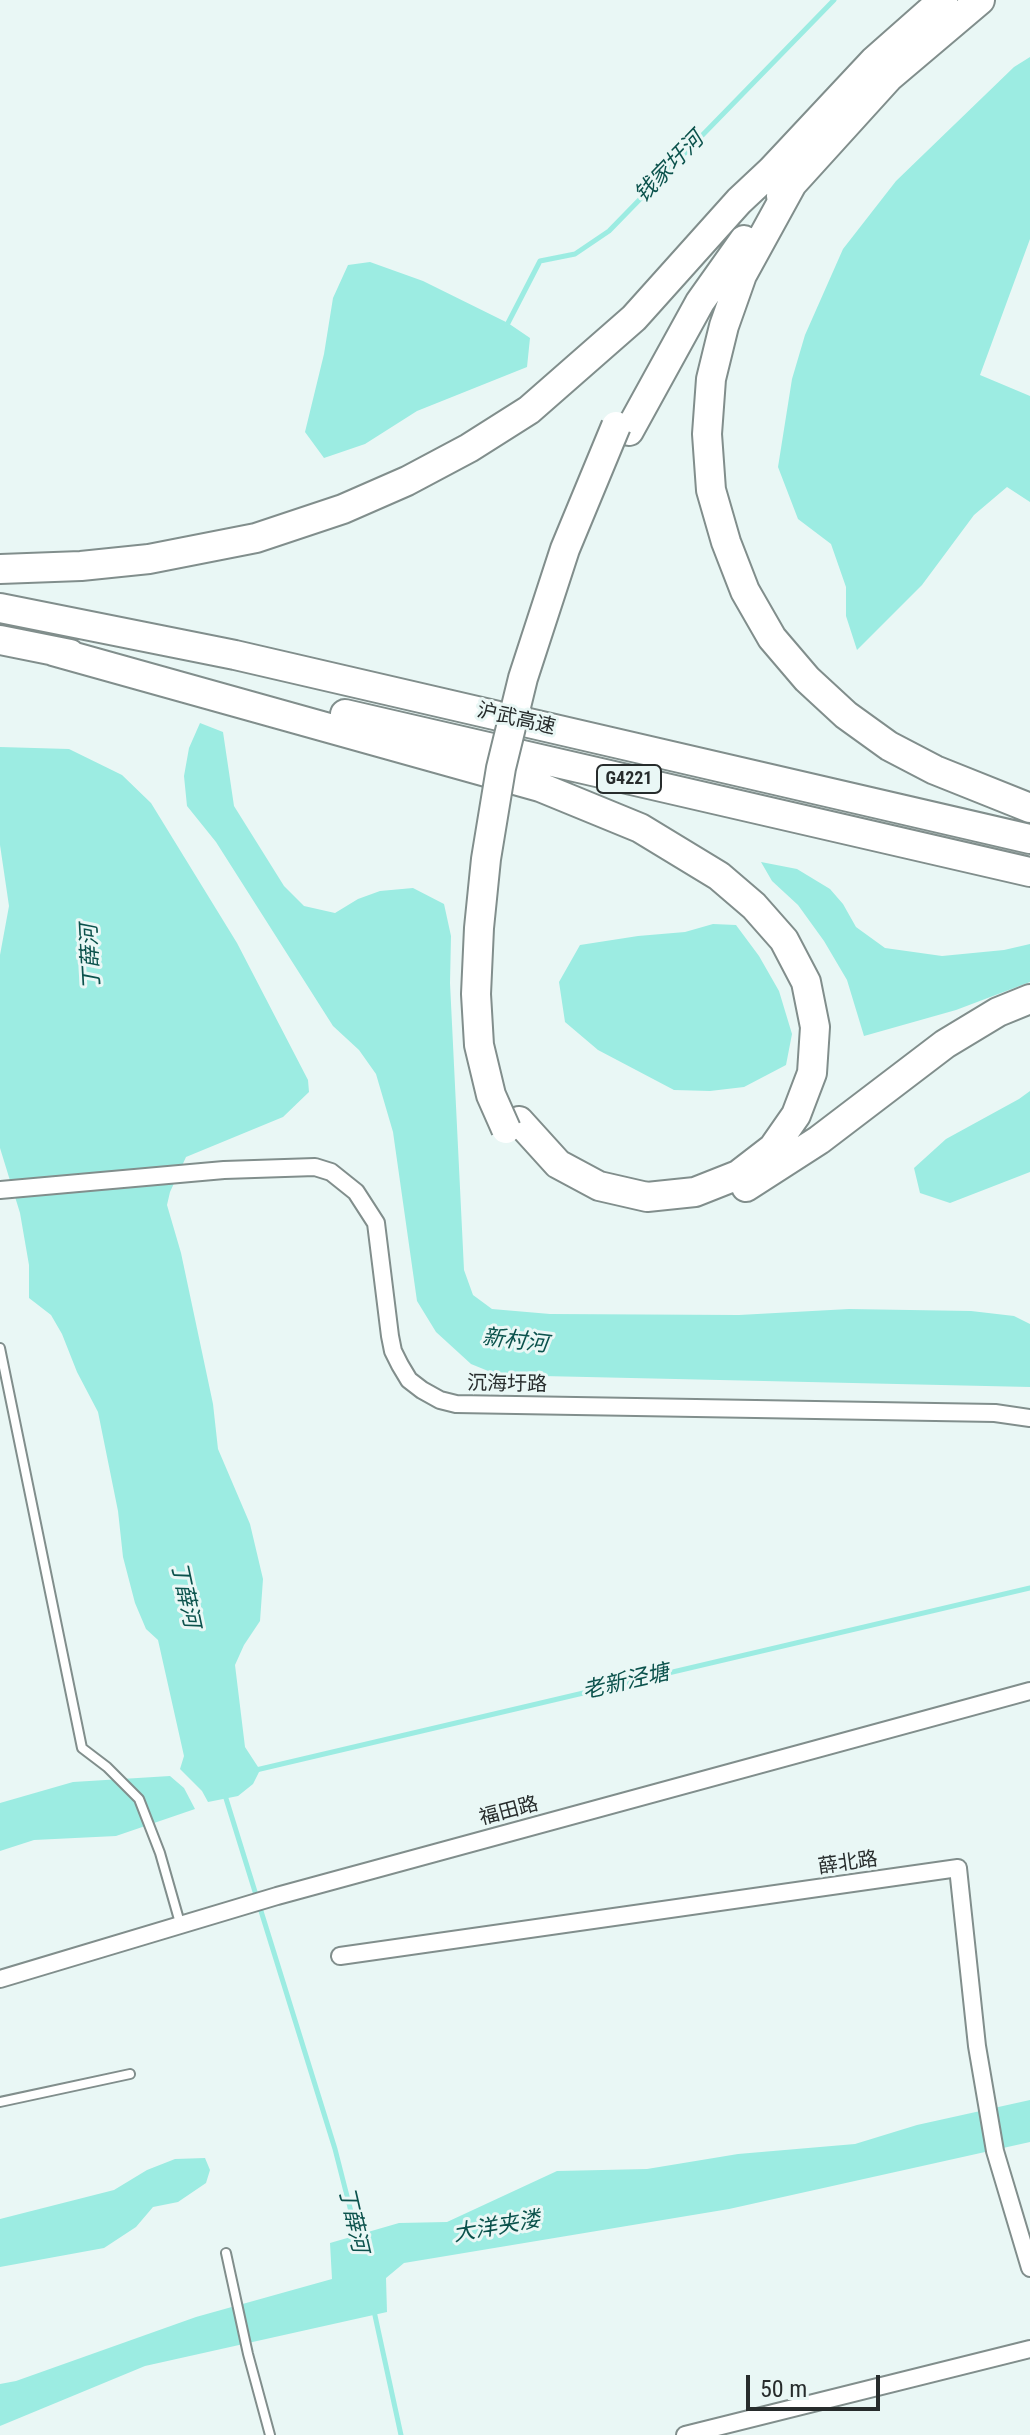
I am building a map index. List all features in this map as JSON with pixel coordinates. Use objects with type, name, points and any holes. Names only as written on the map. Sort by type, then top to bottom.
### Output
[{"type":"highway","points":[[943,0],[874,61],[782,178],[759,219],[700,302],[623,429],[578,552],[537,682],[515,771],[500,862],[489,994],[492,1044],[513,1125],[549,1177],[597,1202],[649,1211],[699,1207],[746,1187],[783,1165],[945,1044],[998,1012],[1030,999]]},
{"type":"highway","points":[[0,569],[81,566],[149,559],[256,538],[343,509],[407,481],[469,448],[529,410],[634,318],[739,201],[782,178],[889,77],[980,0]]},
{"type":"highway","points":[[782,178],[742,275],[724,326],[711,379],[707,434],[711,490],[745,591],[772,638],[807,679],[846,715],[889,746],[935,770],[1030,808]]},
{"type":"highway","name":"沪武高速","points":[[0,608],[235,655],[1030,839]]},
{"type":"highway","name":"沪武高速","points":[[0,640],[181,676],[1030,872]]},
{"type":"highway","points":[[53,651],[540,787],[640,828],[719,876],[754,906],[784,940],[806,982],[815,1027],[812,1073],[796,1115],[781,1137],[773,1148],[738,1175],[695,1192],[647,1197],[599,1186],[558,1164],[513,1125]]},
{"type":"street","name":"沉海圩路","points":[[0,1190],[224,1170],[315,1167],[331,1172],[356,1192],[376,1223],[393,1351],[409,1380],[440,1400],[472,1404],[995,1413],[1030,1418]]},
{"type":"street","name":"福田路","points":[[0,1979],[180,1923],[1030,1691]]},
{"type":"street","name":"薛北路","points":[[340,1956],[958,1868],[977,2046],[995,2151],[1030,2268]]},
{"type":"street","points":[[685,2435],[1030,2349]]},
{"type":"lane","points":[[0,1348],[82,1748],[107,1767],[139,1799],[160,1853],[180,1923]]},
{"type":"lane","points":[[0,2102],[130,2074]]},
{"type":"lane","points":[[226,2253],[270,2435]]},
{"type":"water","points":[[1030,57],[1030,239],[980,375],[1030,396],[1030,502],[1007,487],[974,515],[922,585],[857,650],[846,616],[846,587],[831,544],[798,519],[778,467],[792,379],[805,335],[843,249],[896,181],[1014,67]]},
{"type":"water","points":[[370,262],[423,281],[508,323],[530,338],[527,367],[417,411],[365,444],[324,458],[305,432],[324,354],[333,298],[348,265]]},
{"type":"water","name":"新村河","points":[[200,723],[223,732],[234,806],[284,886],[304,906],[335,913],[358,899],[380,891],[413,888],[444,904],[451,936],[450,983],[464,1270],[473,1295],[492,1309],[550,1314],[739,1315],[849,1309],[971,1311],[1014,1316],[1030,1324],[1030,1387],[498,1375],[471,1364],[436,1332],[417,1301],[393,1132],[376,1074],[359,1050],[333,1026],[216,842],[187,806],[184,776],[189,748]]},
{"type":"water","points":[[0,747],[69,749],[122,775],[151,803],[237,943],[308,1080],[309,1092],[283,1117],[186,1157],[167,1205],[181,1253],[213,1404],[218,1449],[250,1524],[263,1579],[260,1621],[235,1665],[245,1747],[260,1770],[253,1784],[238,1796],[208,1802],[202,1791],[180,1769],[184,1756],[158,1640],[146,1629],[135,1603],[123,1557],[118,1511],[98,1412],[51,1315],[29,1298],[29,1265],[20,1213],[0,1148],[0,955],[9,906],[0,845]]},
{"type":"water","points":[[761,862],[797,869],[830,889],[856,927],[885,948],[942,956],[1004,950],[1030,944],[1030,982],[956,1010],[864,1036],[847,980],[824,941],[798,905],[772,881]]},
{"type":"water","points":[[713,924],[736,925],[779,991],[792,1034],[786,1065],[744,1087],[710,1091],[674,1090],[598,1050],[565,1022],[559,982],[580,945],[685,932]]},
{"type":"water","points":[[1030,1091],[1030,1172],[950,1203],[920,1193],[914,1168],[946,1139]]},
{"type":"water","points":[[170,1776],[184,1788],[195,1809],[116,1836],[34,1840],[0,1851],[0,1803],[73,1782]]},
{"type":"water","name":"大洋夹溇","points":[[1030,2100],[1030,2142],[729,2209],[404,2263],[386,2278],[387,2312],[145,2366],[0,2426],[0,2384],[196,2317],[332,2279],[330,2243],[399,2223],[447,2222],[557,2171],[647,2169],[738,2154],[855,2144],[917,2125]]},
{"type":"water","points":[[205,2158],[210,2170],[206,2183],[178,2202],[153,2207],[136,2227],[104,2248],[0,2267],[0,2219],[114,2190],[147,2170],[175,2159]]},
{"type":"waterway","name":"钱家圩河","points":[[508,323],[540,261],[575,254],[609,231],[834,0]]},
{"type":"waterway","name":"老新泾塘","points":[[256,1770],[1030,1588]]},
{"type":"waterway","name":"丁薛河","points":[[224,1792],[335,2149],[358,2239]]},
{"type":"waterway","name":"丁薛河","points":[[374,2311],[401,2435]]}]
